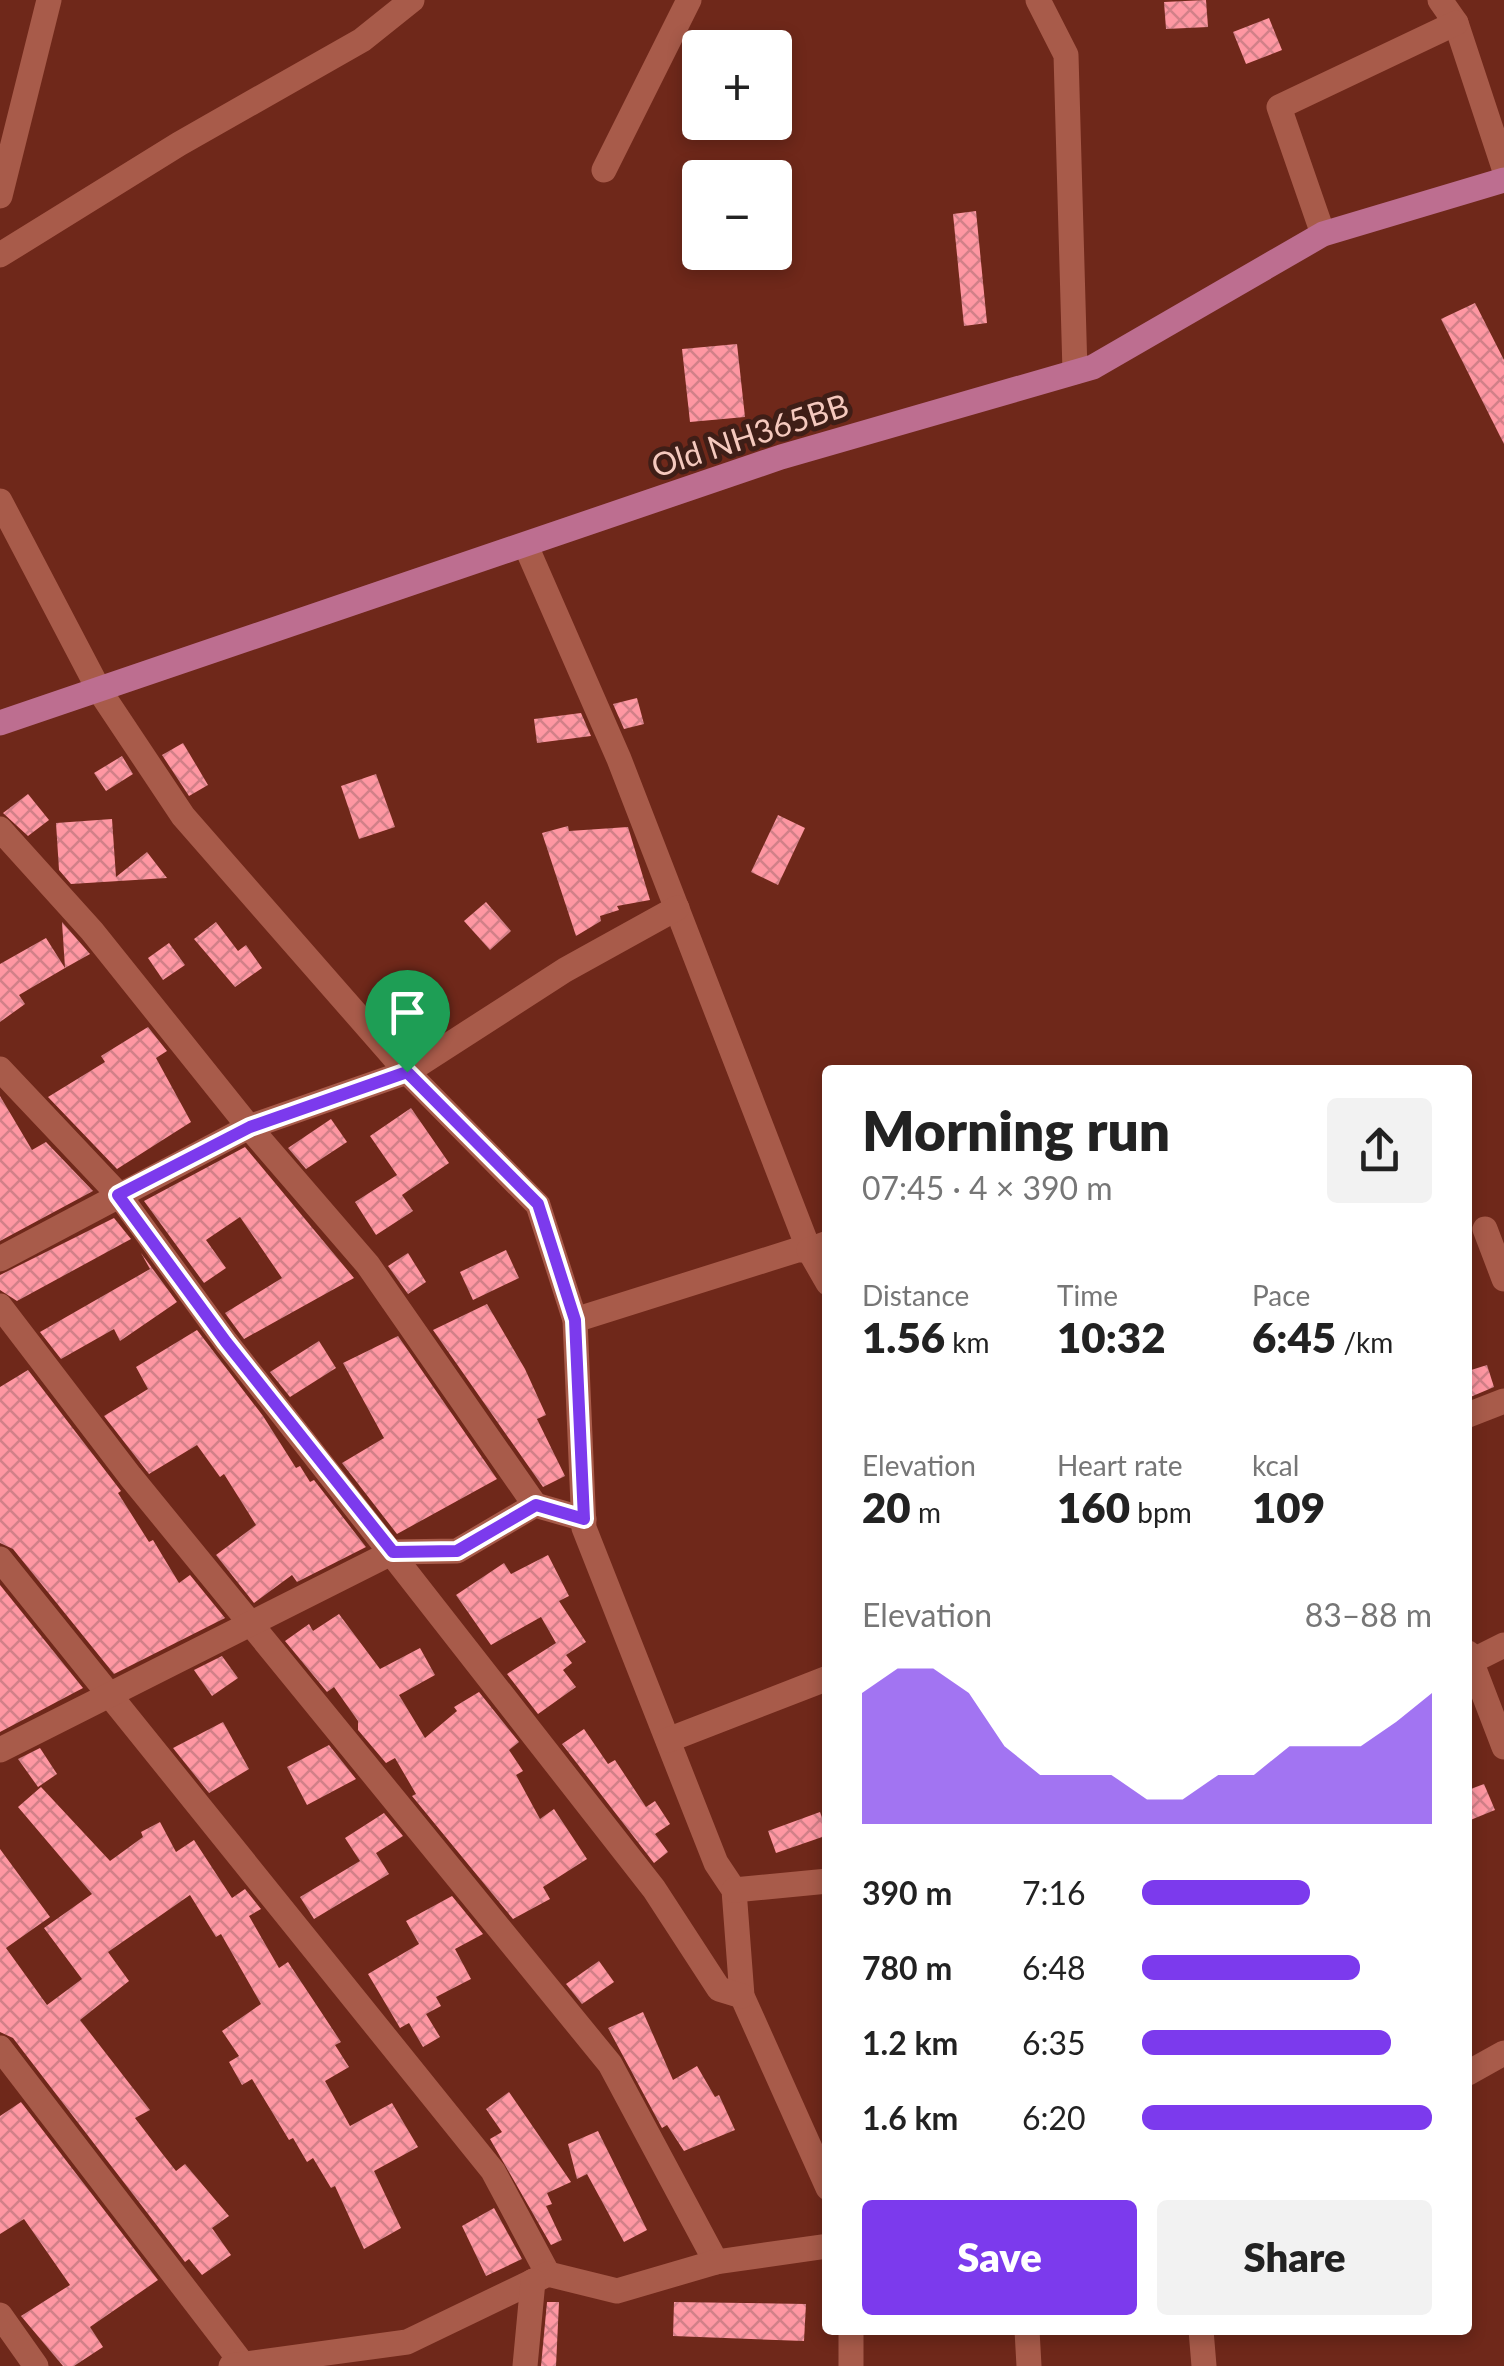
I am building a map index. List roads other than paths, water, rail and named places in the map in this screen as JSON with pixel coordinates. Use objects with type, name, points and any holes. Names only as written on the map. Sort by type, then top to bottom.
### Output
[{"type":"main road","name":"Old NH365BB","points":[[0,723],[780,457],[1093,367],[1324,234],[1504,180]]},
{"type":"street","points":[[0,196],[49,0]]},
{"type":"street","points":[[0,255],[179,144],[362,40],[412,0]]},
{"type":"street","points":[[604,170],[689,0]]},
{"type":"street","points":[[1038,0],[1066,54],[1074,372]]},
{"type":"street","points":[[1440,0],[1456,23],[1504,168]]},
{"type":"street","points":[[1324,234],[1279,107],[1456,23]]},
{"type":"street","points":[[0,500],[99,690],[183,816],[407,1072],[538,1204],[575,1320],[584,1519],[716,1862],[734,1890],[742,1996],[822,2175]]},
{"type":"street","points":[[526,546],[818,1246],[575,1320]]},
{"type":"street","points":[[0,830],[92,931],[250,1127],[368,1265],[536,1505],[584,1519]]},
{"type":"street","points":[[0,1259],[250,1127],[407,1072],[565,970],[677,908]]},
{"type":"street","points":[[0,1069],[118,1195],[226,1342],[654,1889],[719,1988],[742,1996]]},
{"type":"street","points":[[1485,1229],[1504,1279]]},
{"type":"street","points":[[0,1306],[251,1624],[610,2064],[716,2262]]},
{"type":"street","points":[[1472,1413],[1504,1401]]},
{"type":"street","points":[[0,1750],[393,1552],[457,1551],[536,1505]]},
{"type":"street","points":[[0,1559],[492,2170],[540,2277],[525,2366]]},
{"type":"street","points":[[1472,1658],[1504,1645]]},
{"type":"street","points":[[1472,1667],[1504,1747]]},
{"type":"street","points":[[668,1740],[822,1680]]},
{"type":"street","points":[[734,1890],[822,1882]]},
{"type":"street","points":[[0,2048],[236,2364],[407,2342],[540,2277],[618,2292],[716,2262],[822,2247]]},
{"type":"street","points":[[1472,2071],[1504,2053]]},
{"type":"street","points":[[0,2315],[36,2366]]},
{"type":"street","points":[[851,2335],[851,2366]]},
{"type":"street","points":[[1027,2335],[1030,2366]]},
{"type":"street","points":[[1202,2335],[1204,2366]]}]
